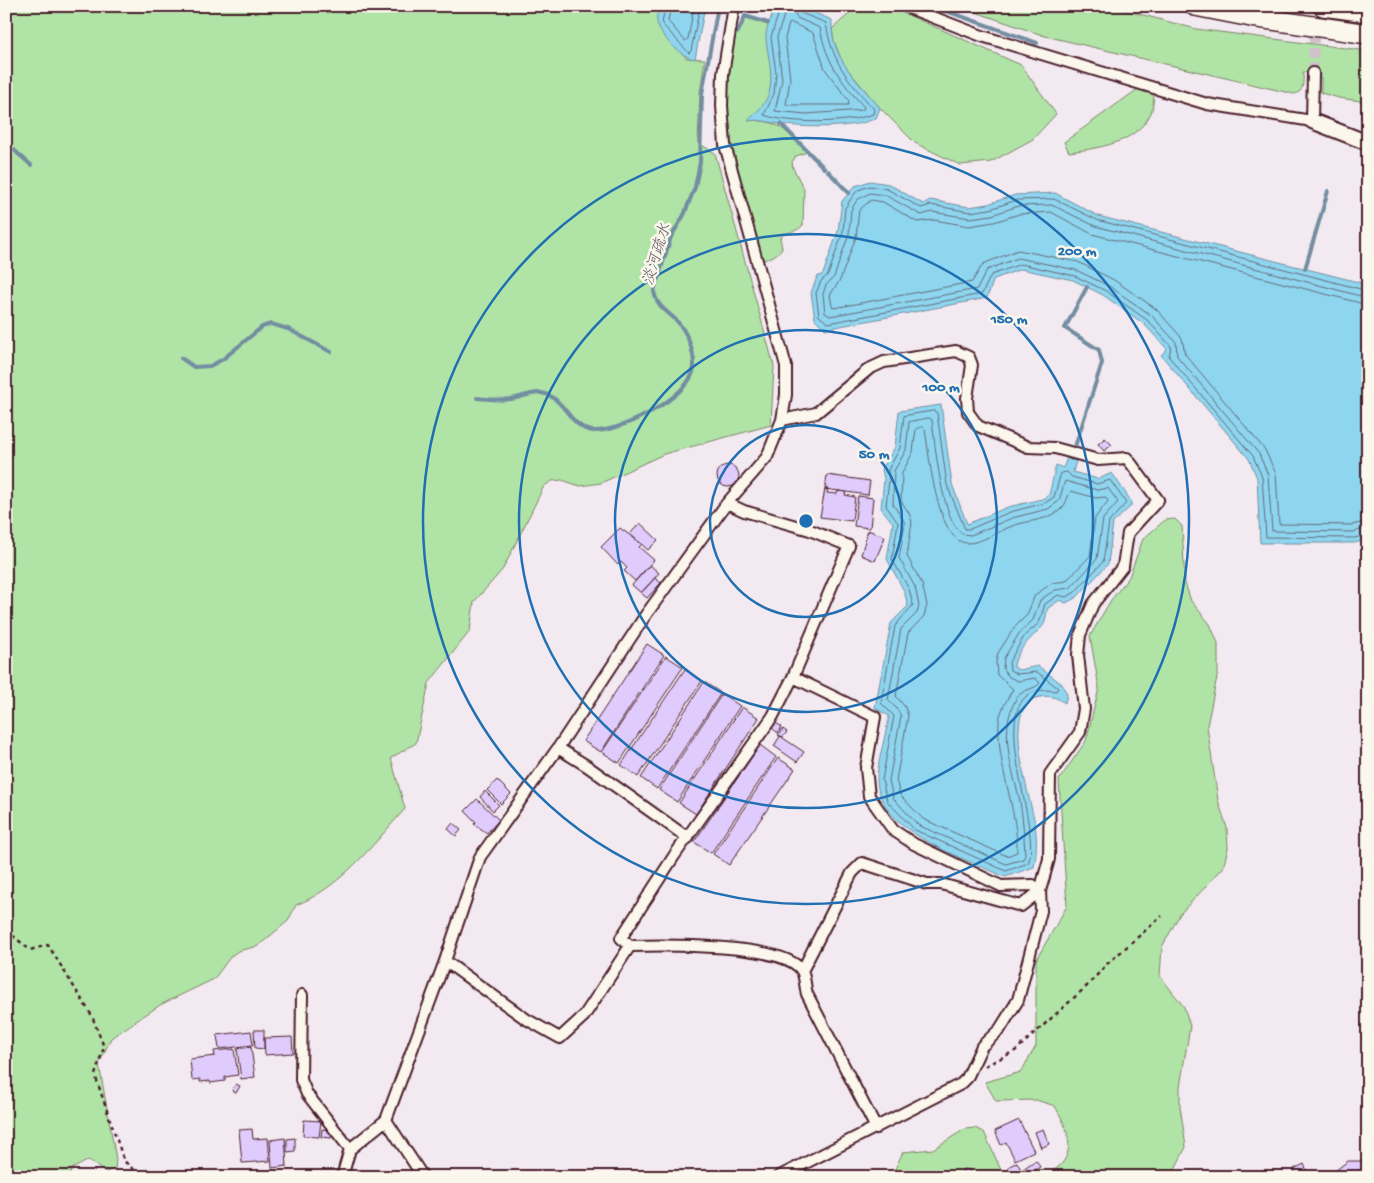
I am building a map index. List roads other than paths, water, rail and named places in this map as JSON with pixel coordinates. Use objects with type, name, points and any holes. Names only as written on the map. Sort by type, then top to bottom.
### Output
[{"type":"highway","points":[[1195,6],[1261,19],[1368,34]]},
{"type":"highway","points":[[1323,6],[1368,12]]},
{"type":"street","points":[[342,1177],[350,1149],[386,1120],[445,961],[480,857],[558,748],[645,616],[728,503],[767,457],[782,420],[786,395],[786,366],[726,145],[722,106],[723,74],[734,6]]},
{"type":"street","points":[[904,6],[982,36],[1207,104],[1312,121],[1368,143]]},
{"type":"street","points":[[1312,121],[1313,73]]},
{"type":"street","points":[[778,1177],[876,1128],[967,1078],[982,1046],[1000,1029],[1018,1000],[1041,910],[1040,890],[1049,859],[1050,774],[1080,732],[1084,709],[1078,655],[1080,635],[1093,604],[1123,566],[1128,533],[1158,500],[1127,458],[1098,460],[1055,448],[1028,447],[978,426],[968,412],[967,398],[972,365],[969,357],[956,351],[884,362],[869,369],[816,413],[782,420]]},
{"type":"street","points":[[728,503],[849,546],[773,716],[621,938],[630,946],[673,945],[737,949],[786,958],[802,971],[807,994],[876,1128]]},
{"type":"street","points":[[792,677],[875,717],[866,768],[869,796],[893,830],[914,844],[1001,886],[1033,885],[1040,890]]},
{"type":"street","points":[[558,748],[588,766],[688,838]]},
{"type":"street","points":[[802,971],[852,873],[862,863],[927,884],[941,884],[1021,906],[1040,890]]},
{"type":"street","points":[[445,961],[526,1019],[560,1038],[584,1016],[630,946]]},
{"type":"street","points":[[302,995],[301,1080],[307,1094],[350,1149]]},
{"type":"street","points":[[386,1120],[423,1177]]},
{"type":"water","points":[[661,6],[705,6],[695,59],[684,55],[672,45],[658,27],[657,19]]},
{"type":"water","points":[[777,6],[798,6],[832,20],[836,46],[847,68],[880,108],[876,118],[867,122],[829,127],[748,121],[762,106],[769,93],[771,78],[766,35],[769,22]]},
{"type":"water","points":[[870,181],[889,184],[923,204],[930,200],[969,207],[988,204],[1015,195],[1055,193],[1098,216],[1362,283],[1368,288],[1368,539],[1355,543],[1260,543],[1257,478],[1249,459],[1161,355],[1167,349],[1144,324],[1103,295],[1073,280],[1021,269],[994,279],[987,298],[825,329],[815,319],[811,293],[817,277],[823,274],[838,231],[842,201],[855,186]]},
{"type":"water","points":[[941,405],[952,484],[967,524],[1008,507],[1042,499],[1049,495],[1056,465],[1063,468],[1067,458],[1076,461],[1073,472],[1098,479],[1112,473],[1131,501],[1131,506],[1113,523],[1108,564],[1077,597],[1066,603],[1060,600],[1048,608],[1043,625],[1025,645],[1015,661],[1014,667],[1019,670],[1038,666],[1062,684],[1067,694],[1065,703],[1053,697],[1040,697],[1028,703],[1021,716],[1019,733],[1020,753],[1035,824],[1036,856],[1034,867],[1005,877],[947,852],[908,829],[892,815],[881,799],[877,780],[889,716],[875,708],[891,623],[908,606],[904,591],[887,559],[893,523],[881,508],[884,479],[882,469],[895,447],[899,411]]},
{"type":"waterway","name":"淡河疏水","points":[[477,398],[503,400],[541,393],[555,399],[581,427],[600,431],[633,421],[651,412],[681,389],[691,377],[694,366],[689,342],[680,325],[659,304],[654,291],[671,237],[684,215],[695,187],[700,162],[702,94],[718,6]]},
{"type":"waterway","name":"淡河疏水","points":[[932,6],[1037,43]]},
{"type":"waterway","points":[[736,32],[738,32],[745,16],[768,23]]},
{"type":"waterway","name":"淡河疏水","points":[[1362,117],[1368,117]]},
{"type":"waterway","points":[[781,124],[824,168]]},
{"type":"waterway","name":"淡河疏水","points":[[6,143],[31,165]]},
{"type":"waterway","points":[[828,171],[849,193]]},
{"type":"waterway","points":[[1305,269],[1328,191]]},
{"type":"waterway","points":[[1071,459],[1102,363],[1099,350],[1065,328],[1087,287]]},
{"type":"waterway","name":"淡河疏水","points":[[181,358],[194,367],[210,366],[223,359],[262,327],[271,324],[288,329],[331,352]]},
{"type":"tunnel","points":[[1313,73],[1315,6]]}]
